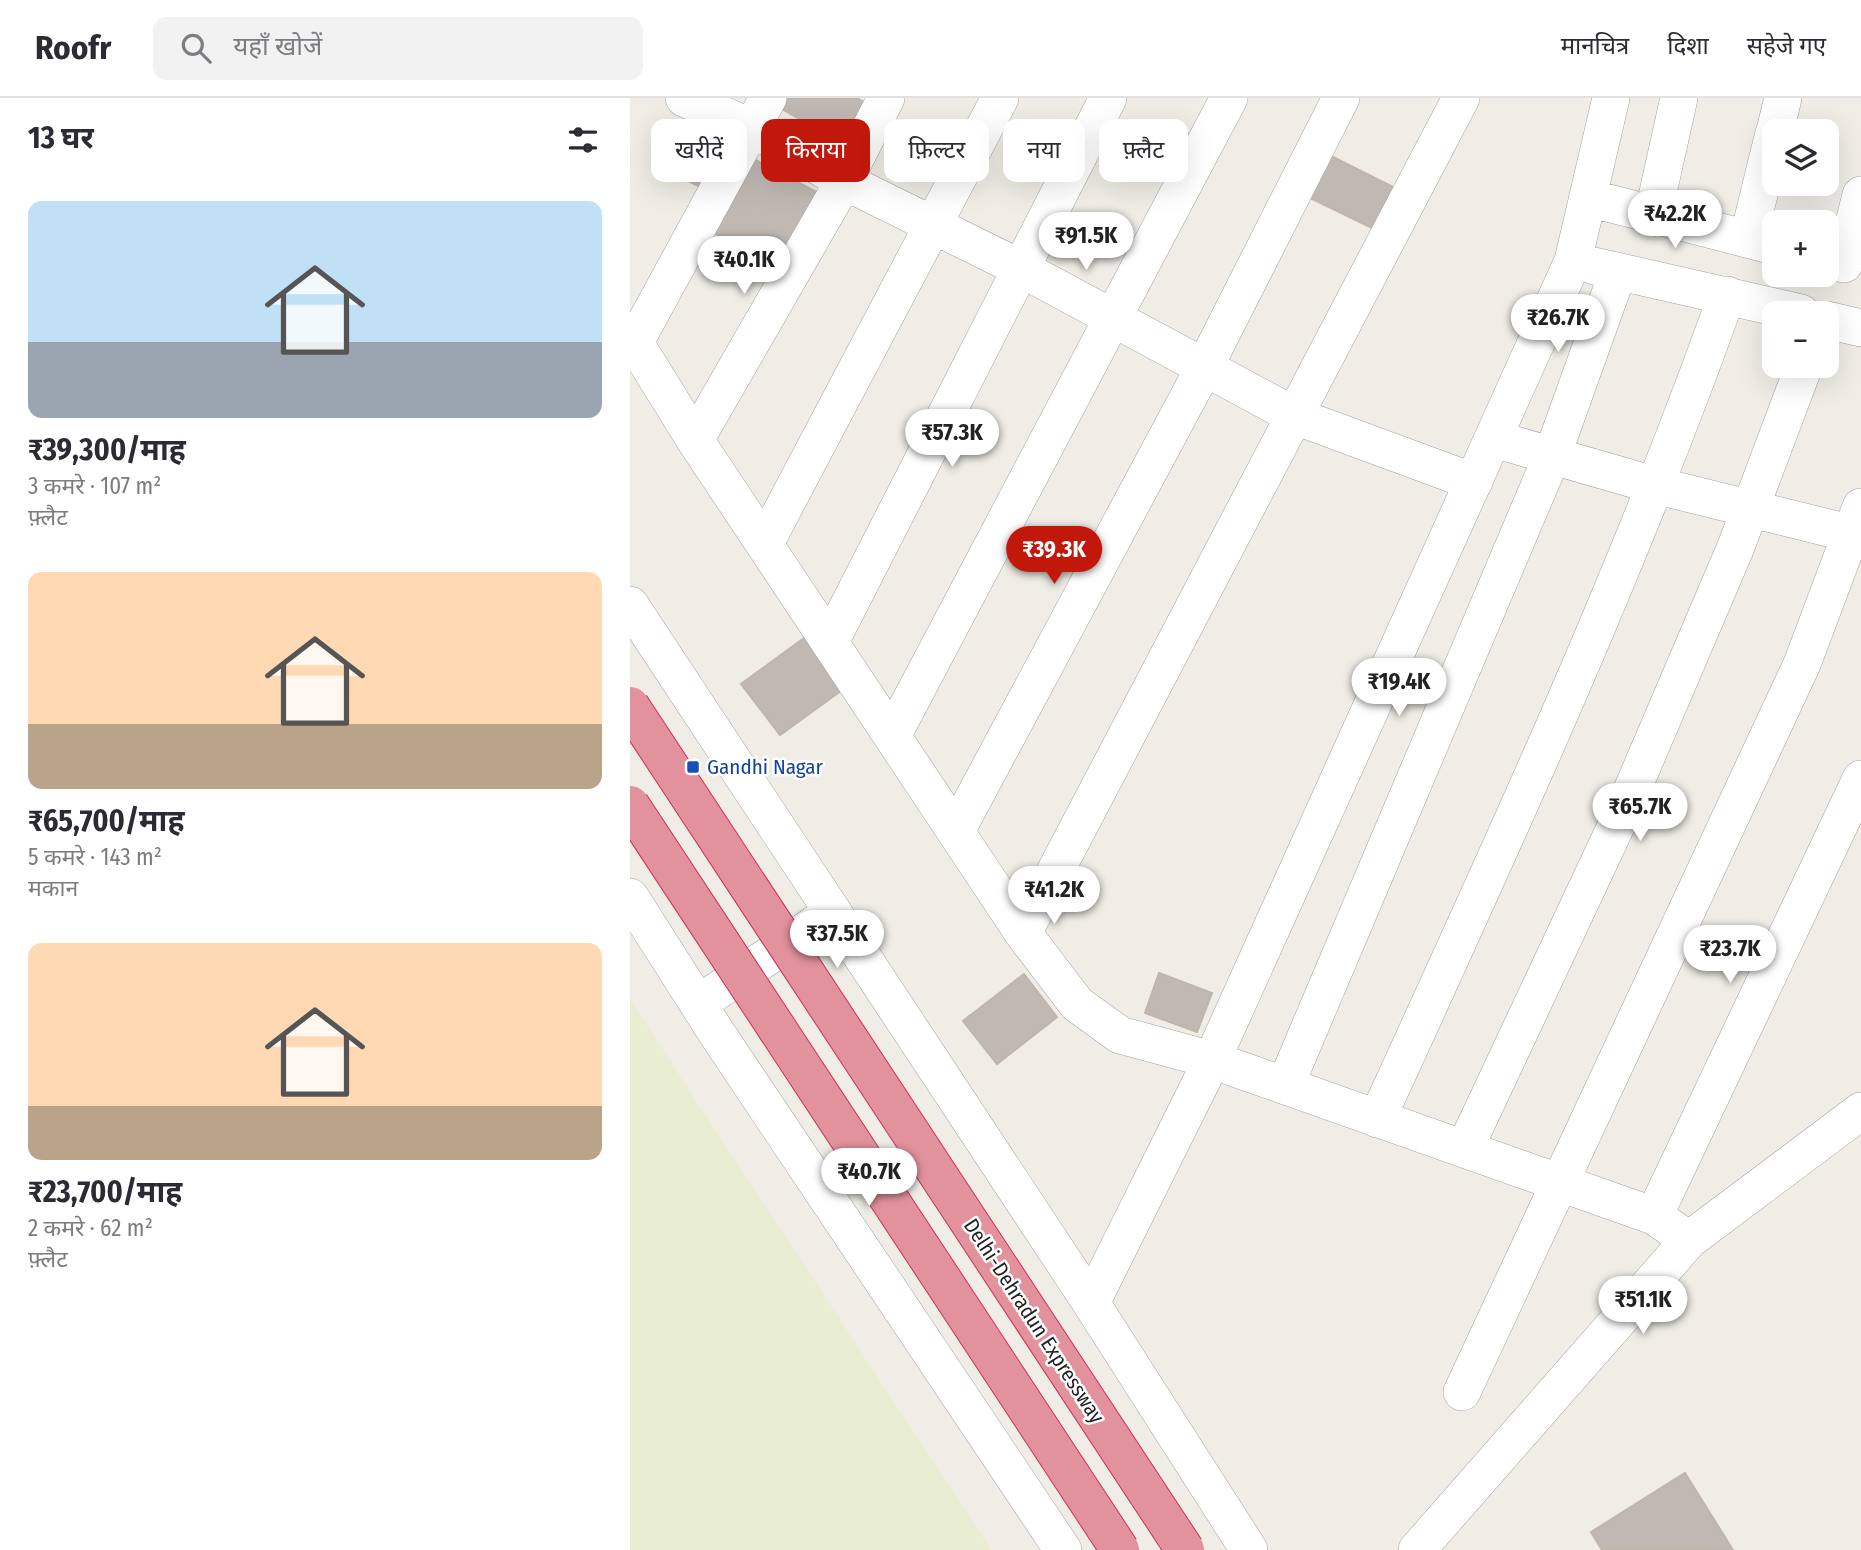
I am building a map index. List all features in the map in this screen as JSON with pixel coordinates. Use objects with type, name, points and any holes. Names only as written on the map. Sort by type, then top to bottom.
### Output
[{"type":"highway","name":"Delhi-Dehradun Expressway","points":[[630,706],[1185,1550]]},
{"type":"highway","points":[[630,805],[1120,1550]]},
{"type":"street","points":[[684,98],[760,113],[632,338],[695,440],[1023,933],[1077,1004],[1120,1035],[1212,1060],[1654,1216],[1689,1240]]},
{"type":"street","points":[[870,130],[886,98]]},
{"type":"street","points":[[765,543],[1000,98]]},
{"type":"street","points":[[830,642],[1108,98]]},
{"type":"street","points":[[893,734],[1114,321],[1229,98]]},
{"type":"street","points":[[956,831],[1204,368],[1341,98]]},
{"type":"street","points":[[1023,933],[1461,98]]},
{"type":"street","points":[[1091,1303],[1212,1060],[1573,261],[1611,98]]},
{"type":"street","points":[[1653,215],[1679,98]]},
{"type":"street","points":[[1778,119],[1783,98]]},
{"type":"street","points":[[695,440],[843,182]]},
{"type":"street","points":[[846,182],[1021,268],[1114,321],[1296,416],[1474,482]]},
{"type":"street","points":[[1844,264],[1861,195]]},
{"type":"street","points":[[1589,198],[1761,243],[1767,196]]},
{"type":"street","points":[[1573,261],[1762,304]]},
{"type":"street","points":[[1285,1086],[1552,456],[1618,272]]},
{"type":"street","points":[[1377,1119],[1584,656],[1654,485],[1727,295]]},
{"type":"street","points":[[1839,323],[1861,328]]},
{"type":"street","points":[[1465,1148],[1624,809],[1751,509],[1800,378]]},
{"type":"street","points":[[1462,1392],[1562,1183],[1802,664],[1858,525],[1751,509],[1654,485],[1494,439]]},
{"type":"street","points":[[630,605],[1091,1303],[1249,1550]]},
{"type":"street","points":[[1654,1216],[1861,779]]},
{"type":"street","points":[[630,897],[698,1004],[1063,1550]]},
{"type":"street","points":[[698,1004],[833,912]]},
{"type":"street","points":[[1417,1550],[1689,1240],[1861,1111]]},
{"type":"green space","points":[[630,1000],[991,1550],[630,1550]]},
{"type":"building","points":[[779,98],[857,98],[865,103],[857,119],[800,119],[775,105]]},
{"type":"building","points":[[1327,154],[1395,188],[1374,229],[1306,196]]},
{"type":"building","points":[[750,157],[761,163],[761,182],[797,182],[822,195],[783,269],[710,231],[736,182],[747,182],[747,163]]},
{"type":"building","points":[[690,182],[716,182],[711,192]]},
{"type":"building","points":[[811,633],[849,685],[780,735],[741,684]]},
{"type":"building","points":[[1159,973],[1212,993],[1197,1032],[1145,1013]]},
{"type":"building","points":[[1024,974],[1057,1017],[997,1064],[963,1021]]},
{"type":"building","points":[[1685,1473],[1733,1550],[1602,1550],[1591,1532]]},
{"type":"place","name":"Gandhi Nagar","points":[[693,767]]}]
